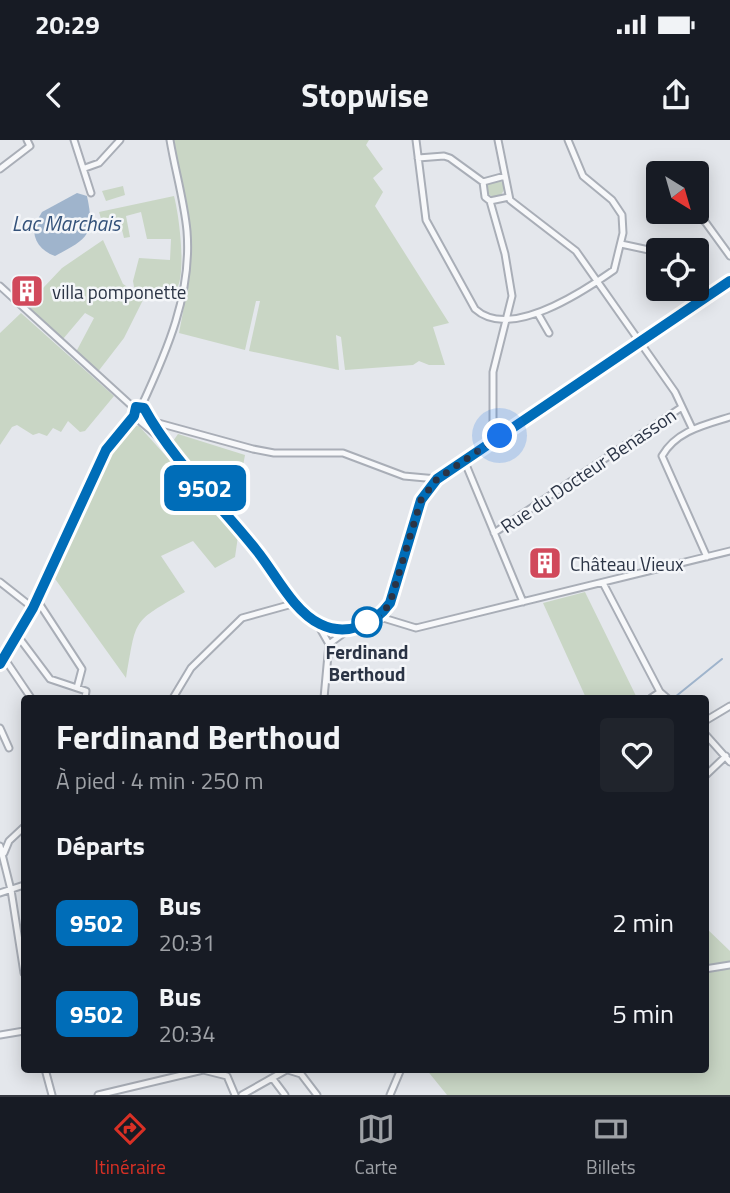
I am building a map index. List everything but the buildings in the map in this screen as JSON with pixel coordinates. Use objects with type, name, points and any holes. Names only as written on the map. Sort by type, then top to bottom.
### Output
[{"type":"street","points":[[0,169],[30,146],[27,140]]},
{"type":"street","points":[[74,140],[91,193]]},
{"type":"street","points":[[85,168],[99,163],[120,140]]},
{"type":"street","points":[[29,695],[2,661],[37,600],[106,450],[137,418],[171,340],[186,274],[187,234],[170,140]]},
{"type":"street","points":[[416,140],[429,227],[475,309],[484,316],[506,318],[528,318],[538,314],[614,270],[624,220],[620,210],[583,176],[568,140]]},
{"type":"street","points":[[498,140],[510,201],[572,247],[639,342],[682,407],[692,428]]},
{"type":"street","points":[[418,159],[444,156],[483,182],[485,197],[490,201],[505,254],[512,296],[510,313],[506,318],[493,372],[493,421],[500,436]]},
{"type":"street","points":[[483,182],[505,176]]},
{"type":"street","points":[[490,201],[509,197]]},
{"type":"street","points":[[707,224],[730,256]]},
{"type":"street","points":[[621,244],[646,249]]},
{"type":"street","points":[[329,645],[348,630],[380,617],[390,603],[421,500],[437,479],[730,281]]},
{"type":"street","points":[[0,286],[140,409],[151,421],[160,438]]},
{"type":"street","points":[[538,314],[549,333]]},
{"type":"street","name":"Rue du Docteur Benasson","points":[[494,533],[682,407]]},
{"type":"street","points":[[137,418],[140,409]]},
{"type":"street","points":[[707,557],[662,456],[667,446],[692,428],[730,417]]},
{"type":"street","points":[[137,418],[160,438],[242,532],[296,603],[317,623],[329,645],[324,695]]},
{"type":"street","points":[[151,421],[244,447],[274,453],[343,453],[404,476],[437,479]]},
{"type":"street","points":[[464,460],[523,602]]},
{"type":"street","points":[[380,617],[416,628],[730,551]]},
{"type":"street","points":[[0,582],[33,608]]},
{"type":"street","points":[[603,583],[664,695]]},
{"type":"street","points":[[37,600],[82,669],[77,688]]},
{"type":"street","points":[[175,695],[191,668],[242,618],[296,603]]},
{"type":"street","points":[[317,623],[348,630]]},
{"type":"street","points":[[17,635],[50,679],[86,691],[85,695]]},
{"type":"street","points":[[656,695],[660,692]]},
{"type":"street","points":[[709,719],[730,706]]},
{"type":"street","points":[[0,728],[9,748]]},
{"type":"street","points":[[709,738],[728,759],[709,773]]},
{"type":"street","points":[[4,853],[9,841],[21,830]]},
{"type":"street","points":[[0,846],[4,853],[21,954]]},
{"type":"street","points":[[0,893],[21,887]]},
{"type":"street","points":[[709,968],[730,965]]},
{"type":"street","points":[[0,1035],[21,1032]]},
{"type":"street","points":[[46,1073],[52,1095]]},
{"type":"street","points":[[98,1095],[190,1073]]},
{"type":"street","points":[[215,1073],[227,1076],[235,1095]]},
{"type":"street","points":[[242,1095],[283,1073]]},
{"type":"street","points":[[298,1073],[317,1095]]},
{"type":"street","points":[[390,1095],[399,1073]]},
{"type":"street","points":[[273,1079],[285,1095]]},
{"type":"green space","points":[[174,140],[369,140],[366,145],[383,169],[373,178],[383,192],[375,206],[449,323],[433,327],[445,365],[429,365],[419,361],[413,365],[345,370],[341,337],[336,335],[339,370],[249,351],[260,301],[256,301],[245,350],[179,333],[187,289],[189,230]]},
{"type":"green space","points":[[495,179],[501,182],[504,188],[501,194],[495,197],[489,194],[486,188],[489,182]]},
{"type":"green space","points":[[123,186],[125,195],[106,201],[102,191]]},
{"type":"green space","points":[[174,196],[182,258],[179,282],[168,298],[134,287],[133,281],[139,258],[170,260],[171,239],[147,239],[141,212],[126,216],[130,237],[124,238],[119,218],[102,222],[99,212]]},
{"type":"green space","points":[[103,240],[123,284],[144,298],[124,338],[97,373],[76,352],[94,318],[85,313],[63,339],[26,306],[62,268]]},
{"type":"green space","points":[[21,313],[114,396],[85,431],[80,432],[68,421],[61,432],[53,428],[47,436],[39,433],[33,435],[17,425],[12,427],[0,445],[0,333]]},
{"type":"green space","points":[[131,425],[139,426],[238,536],[235,557],[215,568],[193,541],[161,556],[185,592],[155,610],[139,624],[132,643],[126,678],[53,576],[113,448]]},
{"type":"green space","points":[[178,434],[245,455],[240,482],[220,501],[171,444]]},
{"type":"green space","points":[[585,592],[636,695],[585,695],[543,603]]},
{"type":"green space","points":[[709,931],[730,951],[730,1095],[447,1095],[429,1073],[709,1073]]},
{"type":"water","name":"Lac Marchais","points":[[77,193],[87,196],[90,219],[87,233],[55,256],[39,245],[34,226],[42,212]]},
{"type":"waterway","points":[[677,695],[722,659]]},
{"type":"bus line","name":"9502","points":[[0,664],[33,608],[106,450],[134,416],[132,412],[136,407],[144,408],[160,438],[242,532],[296,603],[317,623],[348,630],[380,617],[390,603],[421,500],[437,479],[730,281]]},
{"type":"place","name":"villa pomponette","points":[[27,291]]},
{"type":"place","name":"Château Vieux","points":[[545,563]]},
{"type":"place","name":"Ferdinand Berthoud","points":[[367,622]]},
{"type":"route","points":[[367,622],[380,617],[390,603],[421,500],[437,479],[500,436]]}]
